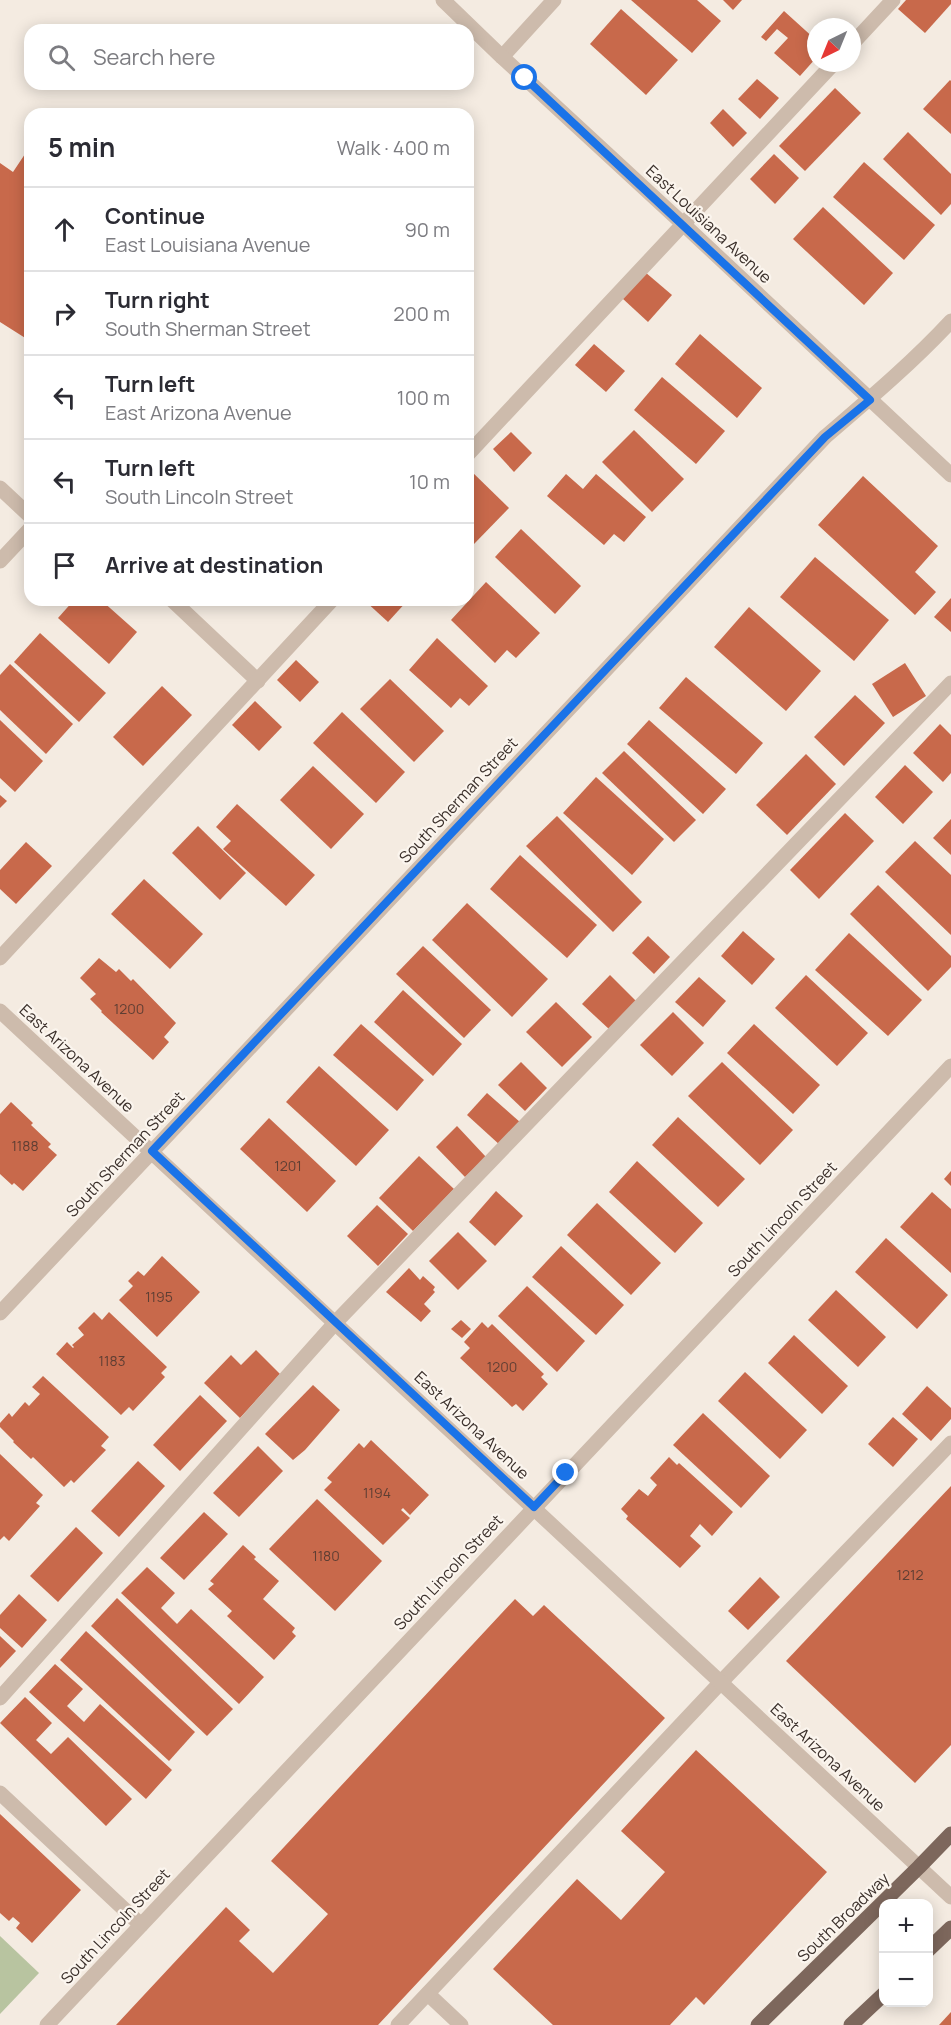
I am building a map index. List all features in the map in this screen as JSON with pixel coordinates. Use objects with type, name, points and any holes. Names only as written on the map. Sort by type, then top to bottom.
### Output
[{"type":"main road","name":"South Broadway","points":[[758,2025],[951,1834]]},
{"type":"main road","points":[[933,1945],[951,1928]]},
{"type":"main road","points":[[851,2025],[879,1999]]},
{"type":"street","name":"East Louisiana Avenue","points":[[443,0],[468,24]]},
{"type":"street","points":[[502,57],[554,0]]},
{"type":"street","points":[[861,34],[893,0]]},
{"type":"street","name":"East Louisiana Avenue","points":[[474,30],[951,475]]},
{"type":"street","points":[[474,448],[825,72]]},
{"type":"street","name":"South Sherman Street","points":[[0,1312],[825,437],[870,400],[927,347],[951,321]]},
{"type":"street","points":[[0,488],[24,510]]},
{"type":"street","points":[[0,561],[24,535]]},
{"type":"street","points":[[178,606],[258,681]]},
{"type":"street","points":[[0,958],[327,606]]},
{"type":"street","points":[[0,1698],[335,1323],[951,683]]},
{"type":"street","name":"East Arizona Avenue","points":[[0,1011],[722,1681],[951,1897]]},
{"type":"street","name":"South Lincoln Street","points":[[47,2025],[951,1066]]},
{"type":"street","points":[[398,2025],[722,1681],[951,1443]]},
{"type":"street","points":[[0,1793],[141,1925]]},
{"type":"street","points":[[428,1994],[461,2025]]},
{"type":"green space","points":[[0,1936],[39,1973],[0,2014]]},
{"type":"building","points":[[631,0],[697,0],[721,21],[692,53]]},
{"type":"building","points":[[723,0],[742,0],[733,10]]},
{"type":"building","points":[[906,0],[951,0],[951,4],[925,33],[898,9]]},
{"type":"building","points":[[621,9],[678,60],[646,95],[590,44]]},
{"type":"building","points":[[784,11],[807,32],[807,68],[800,76],[774,53],[788,38],[777,29],[766,41],[761,37]]},
{"type":"building","points":[[757,79],[779,98],[760,119],[738,99]]},
{"type":"building","points":[[951,81],[951,134],[923,109]]},
{"type":"building","points":[[835,88],[861,113],[805,171],[779,146]]},
{"type":"building","points":[[723,109],[747,133],[733,147],[710,123]]},
{"type":"building","points":[[908,132],[951,174],[951,204],[941,215],[883,159]]},
{"type":"building","points":[[774,154],[799,178],[775,204],[750,179]]},
{"type":"building","points":[[24,156],[24,337],[0,322],[0,163],[13,172]]},
{"type":"building","points":[[864,162],[935,225],[904,260],[833,197]]},
{"type":"building","points":[[823,207],[893,273],[864,305],[793,239]]},
{"type":"building","points":[[645,272],[672,295],[648,322],[622,298]]},
{"type":"building","points":[[700,334],[762,388],[737,418],[675,364]]},
{"type":"building","points":[[594,344],[625,371],[606,392],[575,365]]},
{"type":"building","points":[[662,377],[725,431],[696,464],[634,410]]},
{"type":"building","points":[[634,430],[684,479],[652,512],[602,462]]},
{"type":"building","points":[[511,432],[532,453],[514,472],[493,449]]},
{"type":"building","points":[[474,474],[509,508],[474,544]]},
{"type":"building","points":[[566,474],[583,489],[596,474],[646,517],[624,542],[614,534],[604,545],[547,496]]},
{"type":"building","points":[[863,476],[938,546],[915,572],[936,592],[915,615],[818,525]]},
{"type":"building","points":[[521,529],[581,586],[555,614],[495,557]]},
{"type":"building","points":[[815,557],[889,620],[854,661],[780,597]]},
{"type":"building","points":[[486,582],[540,633],[516,658],[507,650],[495,663],[451,620],[464,606],[474,606],[474,595]]},
{"type":"building","points":[[951,598],[951,632],[934,617]]},
{"type":"building","points":[[69,606],[108,606],[137,632],[109,664],[58,618]]},
{"type":"building","points":[[371,606],[403,606],[388,622]]},
{"type":"building","points":[[749,607],[821,671],[786,711],[714,647]]},
{"type":"building","points":[[40,633],[106,693],[79,722],[14,662]]},
{"type":"building","points":[[437,638],[488,686],[469,706],[460,698],[451,708],[409,670]]},
{"type":"building","points":[[296,660],[319,682],[300,702],[277,680]]},
{"type":"building","points":[[905,663],[926,696],[893,717],[872,684]]},
{"type":"building","points":[[10,664],[73,724],[46,754],[0,710],[0,675]]},
{"type":"building","points":[[686,677],[763,743],[736,774],[659,708]]},
{"type":"building","points":[[390,679],[444,731],[414,762],[360,709]]},
{"type":"building","points":[[162,686],[192,715],[143,766],[113,737]]},
{"type":"building","points":[[855,695],[885,723],[844,766],[814,737]]},
{"type":"building","points":[[255,701],[282,727],[259,751],[232,725]]},
{"type":"building","points":[[342,712],[405,772],[376,803],[313,743]]},
{"type":"building","points":[[0,720],[43,761],[15,792],[0,778]]},
{"type":"building","points":[[649,720],[726,789],[703,814],[627,744]]},
{"type":"building","points":[[940,724],[951,735],[951,773],[943,782],[913,753]]},
{"type":"building","points":[[624,751],[696,820],[674,842],[602,773]]},
{"type":"building","points":[[806,754],[836,784],[787,835],[756,805]]},
{"type":"building","points":[[905,765],[933,792],[903,824],[875,797]]},
{"type":"building","points":[[313,766],[364,814],[331,849],[280,800]]},
{"type":"building","points":[[596,777],[664,839],[632,875],[563,813]]},
{"type":"building","points":[[0,795],[7,801],[0,808]]},
{"type":"building","points":[[237,804],[315,875],[286,906],[223,849],[231,841],[216,827]]},
{"type":"building","points":[[845,813],[874,841],[819,899],[790,870]]},
{"type":"building","points":[[557,816],[642,902],[613,932],[526,846]]},
{"type":"building","points":[[951,819],[951,855],[933,838]]},
{"type":"building","points":[[198,826],[246,873],[220,900],[172,853]]},
{"type":"building","points":[[915,841],[951,875],[951,935],[885,872]]},
{"type":"building","points":[[26,842],[52,866],[16,904],[0,889],[0,870]]},
{"type":"building","points":[[520,855],[597,925],[567,958],[490,889]]},
{"type":"building","points":[[144,879],[203,934],[170,969],[111,914]]},
{"type":"building","points":[[878,885],[951,956],[951,967],[928,991],[850,914]]},
{"type":"building","points":[[467,903],[548,979],[512,1017],[432,940]]},
{"type":"building","points":[[743,931],[775,959],[752,985],[721,956]]},
{"type":"building","points":[[849,933],[922,1000],[888,1036],[815,970]]},
{"type":"building","points":[[648,936],[670,957],[654,974],[632,953]]},
{"type":"building","points":[[423,946],[491,1010],[464,1038],[396,974]]},
{"type":"building","points":[[99,958],[116,972],[119,969],[131,981],[133,979],[176,1023],[164,1037],[169,1042],[153,1060],[90,999],[96,994],[80,978]]},
{"type":"building","points":[[610,975],[637,1002],[610,1030],[582,1004]]},
{"type":"building","points":[[806,975],[868,1033],[837,1066],[775,1008]]},
{"type":"building","points":[[699,977],[726,1001],[703,1027],[675,1002]]},
{"type":"building","points":[[403,990],[462,1044],[433,1076],[374,1022]]},
{"type":"building","points":[[556,1002],[592,1037],[562,1067],[526,1032]]},
{"type":"building","points":[[673,1012],[704,1043],[672,1076],[640,1045]]},
{"type":"building","points":[[361,1024],[424,1080],[397,1111],[333,1055]]},
{"type":"building","points":[[754,1024],[820,1085],[793,1114],[727,1053]]},
{"type":"building","points":[[521,1062],[547,1088],[525,1111],[498,1085]]},
{"type":"building","points":[[722,1062],[793,1130],[760,1165],[688,1096]]},
{"type":"building","points":[[319,1066],[389,1130],[356,1166],[286,1102]]},
{"type":"building","points":[[487,1093],[521,1123],[501,1146],[467,1115]]},
{"type":"building","points":[[11,1102],[33,1123],[31,1125],[51,1144],[48,1147],[57,1155],[23,1191],[0,1174],[0,1114]]},
{"type":"building","points":[[678,1117],[745,1179],[718,1207],[652,1145]]},
{"type":"building","points":[[269,1118],[336,1181],[307,1212],[240,1149]]},
{"type":"building","points":[[457,1126],[486,1157],[465,1177],[436,1147]]},
{"type":"building","points":[[419,1156],[454,1189],[413,1231],[379,1198]]},
{"type":"building","points":[[637,1161],[703,1223],[675,1253],[609,1192]]},
{"type":"building","points":[[951,1171],[951,1186],[944,1179]]},
{"type":"building","points":[[496,1191],[523,1216],[495,1246],[469,1222]]},
{"type":"building","points":[[932,1192],[951,1209],[951,1273],[900,1227]]},
{"type":"building","points":[[597,1203],[661,1263],[631,1295],[567,1235]]},
{"type":"building","points":[[377,1205],[408,1234],[378,1266],[347,1236]]},
{"type":"building","points":[[458,1232],[487,1261],[458,1290],[429,1261]]},
{"type":"building","points":[[886,1238],[948,1295],[917,1329],[855,1272]]},
{"type":"building","points":[[561,1246],[624,1305],[596,1335],[532,1277]]},
{"type":"building","points":[[162,1256],[200,1292],[157,1337],[119,1300],[133,1286],[128,1281],[138,1271],[144,1276]]},
{"type":"building","points":[[409,1268],[420,1280],[423,1276],[435,1287],[433,1290],[435,1292],[424,1304],[431,1311],[421,1322],[386,1292]]},
{"type":"building","points":[[527,1286],[585,1341],[557,1372],[498,1316]]},
{"type":"building","points":[[836,1290],[886,1337],[858,1367],[808,1320]]},
{"type":"building","points":[[94,1312],[102,1320],[109,1312],[167,1367],[161,1373],[165,1377],[133,1411],[129,1407],[121,1415],[56,1354],[67,1342],[74,1347],[72,1345],[84,1335],[78,1328]]},
{"type":"building","points":[[461,1320],[471,1329],[462,1338],[451,1329]]},
{"type":"building","points":[[482,1322],[488,1328],[492,1324],[544,1374],[541,1377],[548,1384],[523,1411],[516,1404],[512,1407],[460,1358],[470,1348],[464,1342]]},
{"type":"building","points":[[794,1335],[848,1386],[822,1414],[768,1363]]},
{"type":"building","points":[[256,1350],[280,1374],[240,1418],[204,1383],[231,1355],[241,1365]]},
{"type":"building","points":[[745,1372],[807,1430],[780,1459],[718,1401]]},
{"type":"building","points":[[43,1376],[109,1437],[101,1446],[106,1450],[74,1483],[71,1480],[64,1487],[33,1457],[31,1459],[0,1427],[0,1423],[9,1413],[12,1417],[25,1402],[29,1406],[40,1394],[32,1387]]},
{"type":"building","points":[[313,1385],[340,1410],[305,1450],[293,1460],[265,1434]]},
{"type":"building","points":[[927,1386],[951,1408],[951,1419],[931,1441],[902,1414]]},
{"type":"building","points":[[200,1395],[227,1421],[180,1471],[153,1445]]},
{"type":"building","points":[[703,1413],[770,1476],[741,1508],[673,1445]]},
{"type":"building","points":[[893,1417],[918,1439],[893,1467],[868,1444]]},
{"type":"building","points":[[371,1440],[429,1495],[410,1515],[403,1508],[401,1510],[410,1518],[383,1545],[324,1490],[332,1482],[327,1478],[359,1443],[364,1448]]},
{"type":"building","points":[[258,1446],[283,1471],[239,1517],[213,1493]]},
{"type":"building","points":[[0,1454],[43,1495],[36,1503],[40,1506],[9,1541],[4,1536],[0,1540]]},
{"type":"building","points":[[669,1457],[677,1465],[679,1463],[733,1512],[712,1536],[700,1524],[690,1536],[701,1546],[680,1568],[626,1519],[628,1516],[621,1509],[639,1489],[648,1496],[657,1485],[650,1478]]},
{"type":"building","points":[[138,1461],[165,1486],[119,1537],[91,1511]]},
{"type":"building","points":[[951,1486],[951,1745],[915,1783],[786,1661]]},
{"type":"building","points":[[317,1499],[382,1561],[335,1611],[269,1549]]},
{"type":"building","points":[[204,1512],[228,1534],[184,1580],[160,1558]]},
{"type":"building","points":[[76,1527],[103,1553],[58,1602],[30,1576]]},
{"type":"building","points":[[243,1545],[256,1557],[254,1559],[279,1581],[263,1599],[295,1628],[292,1632],[296,1636],[274,1660],[227,1616],[232,1611],[208,1589],[214,1584],[210,1581]]},
{"type":"building","points":[[147,1567],[175,1593],[161,1608],[177,1624],[191,1609],[264,1677],[239,1704],[121,1593]]},
{"type":"building","points":[[760,1577],[780,1597],[748,1630],[728,1611]]},
{"type":"building","points":[[19,1594],[47,1620],[22,1648],[0,1628],[0,1615]]},
{"type":"building","points":[[117,1598],[233,1709],[207,1736],[91,1626]]},
{"type":"building","points":[[515,1599],[533,1616],[544,1605],[665,1718],[378,2025],[116,2025],[226,1907],[250,1930],[239,1941],[273,1973],[328,1914],[271,1861]]},
{"type":"building","points":[[86,1631],[195,1732],[169,1761],[60,1660]]},
{"type":"building","points":[[0,1636],[16,1651],[0,1668]]},
{"type":"building","points":[[55,1664],[83,1689],[67,1706],[84,1722],[100,1704],[172,1770],[146,1799],[29,1692]]},
{"type":"building","points":[[25,1697],[52,1723],[36,1740],[51,1754],[68,1737],[132,1799],[106,1826],[0,1723]]},
{"type":"building","points":[[696,1750],[827,1872],[704,2005],[696,1997],[670,2025],[553,2025],[493,1969],[577,1879],[621,1920],[665,1872],[621,1831]]},
{"type":"building","points":[[0,1814],[81,1890],[32,1943],[16,1928],[20,1923],[13,1917],[9,1921],[0,1913]]},
{"type":"building","points":[[951,2012],[951,2025],[939,2025]]},
{"type":"route","points":[[525,78],[870,400],[825,437],[152,1151],[534,1507],[566,1473]]}]
